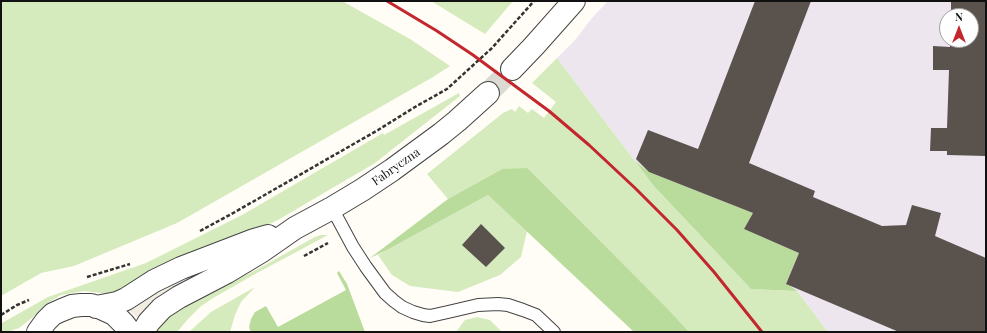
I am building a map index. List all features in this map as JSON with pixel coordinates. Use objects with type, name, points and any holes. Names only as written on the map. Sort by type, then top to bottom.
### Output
[{"type":"street","points":[[512,69],[574,1]]},
{"type":"street","name":"Fabryczna","points":[[143,332],[162,308],[262,251],[296,228],[362,190],[425,147],[488,93]]},
{"type":"street","name":"Fabryczna","points":[[96,307],[117,303],[126,299],[154,281],[181,268],[254,240],[296,228]]},
{"type":"street","points":[[38,332],[53,314],[72,306],[81,305],[91,305],[114,314],[130,332]]},
{"type":"lane","points":[[332,208],[353,247],[366,267],[394,301],[402,307],[413,312],[430,316],[478,305],[508,305],[536,315],[554,332]]},
{"type":"path","points":[[194,234],[304,173],[447,89],[492,48],[534,1]]},
{"type":"path","points":[[83,279],[134,262]]},
{"type":"path","points":[[1,314],[32,299]]},
{"type":"shaded area","points":[[608,1],[986,1],[986,332],[828,332],[797,291],[751,289],[653,185],[557,58],[575,40],[592,18]]},
{"type":"shaded area","points":[[233,256],[139,319],[127,309],[155,292]]},
{"type":"green space","points":[[1,1],[342,1],[410,39],[450,66],[177,223],[74,266],[41,273],[1,296]]},
{"type":"green space","points":[[431,1],[513,1],[485,34]]},
{"type":"green space","points":[[557,58],[653,185],[751,289],[797,291],[828,332],[689,332],[668,309],[527,169],[502,169],[448,199],[427,174],[503,113],[512,109],[515,112],[519,106],[528,113],[532,109],[544,118],[556,102],[532,83]]},
{"type":"green space","points":[[459,93],[460,96],[375,163],[278,220],[111,293],[84,291],[61,295],[46,304],[19,328],[7,332],[1,332],[2,323],[48,297],[146,263],[242,215],[383,133],[384,135]]},
{"type":"green space","points":[[635,161],[649,172],[753,213],[744,229],[799,253],[786,283],[797,291],[751,289],[653,185]]},
{"type":"green space","points":[[527,168],[668,309],[689,332],[634,332],[488,195],[370,258],[448,199],[502,169]]},
{"type":"green space","points":[[488,195],[527,231],[521,257],[500,275],[458,292],[410,286],[392,275],[378,255],[387,250]]},
{"type":"green space","points":[[321,235],[328,235],[213,298],[200,307],[177,332],[154,332],[175,310],[256,270]]},
{"type":"green space","points":[[339,271],[347,284],[365,332],[251,332],[249,328],[251,319],[255,312],[266,306],[278,327],[346,290],[337,273]]},
{"type":"green space","points":[[255,287],[241,302],[230,332],[189,332],[211,312]]},
{"type":"green space","points":[[477,317],[490,320],[502,332],[456,332],[465,320]]},
{"type":"building","points":[[755,1],[811,1],[749,163],[815,191],[813,197],[882,226],[906,225],[912,205],[941,213],[935,236],[986,258],[986,332],[899,332],[786,284],[799,253],[744,229],[753,213],[649,172],[636,159],[648,130],[698,149]]},
{"type":"building","points":[[951,1],[986,1],[986,156],[947,155],[947,151],[930,151],[931,128],[947,128],[949,70],[933,70],[933,46],[939,46],[939,48],[979,48],[979,8],[951,8]]},
{"type":"building","points":[[481,224],[505,248],[486,267],[462,245]]},
{"type":"tunnel","points":[[488,93],[512,69]]},
{"type":"railway","points":[[387,1],[473,55],[549,111],[589,145],[677,230],[714,272],[762,332]]}]
